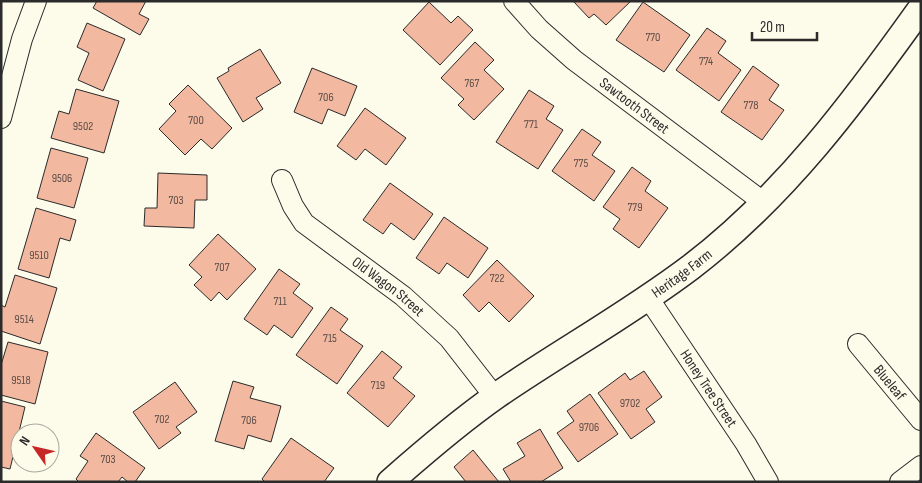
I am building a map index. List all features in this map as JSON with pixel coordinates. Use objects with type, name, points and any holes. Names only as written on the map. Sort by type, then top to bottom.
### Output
[{"type":"street","points":[[1,118],[22,39],[36,1]]},
{"type":"street","name":"Sawtooth Street","points":[[514,1],[539,30],[574,60],[763,202]]},
{"type":"street","name":"Heritage Farm","points":[[390,482],[427,449],[495,397],[691,267],[763,202],[799,165],[854,101],[921,8]]},
{"type":"street","name":"Old Wagon Street","points":[[282,180],[292,206],[304,223],[404,296],[449,338],[495,397]]},
{"type":"street","name":"Honey Tree Street","points":[[647,296],[746,444],[768,482]]},
{"type":"street","name":"Blueleaf","points":[[858,344],[921,420]]},
{"type":"street","points":[[900,482],[921,466]]},
{"type":"building","points":[[97,1],[146,1],[139,14],[149,19],[140,35],[93,8]]},
{"type":"building","points":[[573,1],[631,1],[606,25],[594,14],[589,18]]},
{"type":"building","points":[[429,2],[451,23],[458,16],[473,30],[440,65],[403,30]]},
{"type":"building","points":[[643,2],[690,35],[664,72],[616,40]]},
{"type":"building","points":[[87,23],[125,39],[103,91],[78,80],[89,53],[77,47]]},
{"type":"building","points":[[707,28],[726,41],[718,53],[741,70],[719,101],[676,70]]},
{"type":"building","points":[[475,42],[494,60],[484,70],[504,89],[474,120],[458,105],[464,99],[441,78]]},
{"type":"building","points":[[260,49],[281,83],[256,98],[263,109],[243,122],[217,78],[229,71],[228,68]]},
{"type":"building","points":[[753,66],[779,85],[769,100],[784,110],[762,140],[721,112]]},
{"type":"building","points":[[312,68],[357,86],[345,116],[328,109],[322,124],[294,112]]},
{"type":"building","points":[[188,85],[232,128],[212,149],[201,139],[185,155],[159,129],[176,111],[169,104]]},
{"type":"building","points":[[76,89],[119,101],[104,153],[51,138],[59,111],[69,114]]},
{"type":"building","points":[[529,90],[554,106],[546,119],[563,130],[538,169],[496,142]]},
{"type":"building","points":[[365,108],[406,138],[386,165],[365,149],[356,160],[337,146]]},
{"type":"building","points":[[582,129],[601,142],[592,155],[615,171],[594,201],[552,171]]},
{"type":"building","points":[[51,148],[88,158],[74,208],[37,198]]},
{"type":"building","points":[[632,167],[651,181],[645,191],[668,208],[639,248],[613,229],[620,219],[603,207]]},
{"type":"building","points":[[158,173],[207,175],[207,200],[195,200],[194,228],[144,226],[145,208],[157,208]]},
{"type":"building","points":[[390,183],[433,214],[414,240],[391,223],[383,234],[363,220]]},
{"type":"building","points":[[36,208],[76,220],[70,241],[60,238],[49,278],[18,269]]},
{"type":"building","points":[[444,217],[488,248],[468,278],[447,263],[439,274],[416,258]]},
{"type":"building","points":[[218,234],[256,269],[227,300],[219,292],[211,301],[194,285],[202,277],[189,265]]},
{"type":"building","points":[[497,260],[534,296],[509,322],[489,302],[479,312],[463,295]]},
{"type":"building","points":[[279,269],[300,284],[293,293],[313,308],[292,338],[274,325],[267,335],[244,319]]},
{"type":"building","points":[[15,275],[57,288],[40,344],[1,331],[1,305],[5,307]]},
{"type":"building","points":[[331,307],[348,319],[340,330],[363,346],[337,384],[296,355]]},
{"type":"building","points":[[8,342],[48,352],[35,404],[1,395],[1,365]]},
{"type":"building","points":[[382,351],[402,367],[393,378],[415,396],[388,427],[347,393]]},
{"type":"building","points":[[644,371],[662,397],[646,409],[655,422],[631,439],[598,393],[625,373],[630,380]]},
{"type":"building","points":[[233,381],[254,387],[250,398],[281,406],[271,442],[248,435],[244,449],[215,441]]},
{"type":"building","points":[[175,382],[197,412],[176,427],[181,433],[159,449],[133,412]]},
{"type":"building","points":[[590,394],[618,434],[578,462],[557,433],[574,421],[567,411]]},
{"type":"building","points":[[1,401],[25,407],[21,423],[10,423],[10,469],[1,467]]},
{"type":"building","points":[[540,429],[563,468],[541,482],[511,482],[503,469],[525,456],[517,443]]},
{"type":"building","points":[[96,433],[145,468],[135,482],[128,482],[122,477],[118,482],[79,482],[76,479],[88,461],[80,456]]},
{"type":"building","points":[[291,438],[334,468],[324,482],[265,482],[262,479]]},
{"type":"building","points":[[473,450],[499,482],[466,482],[454,467]]}]
